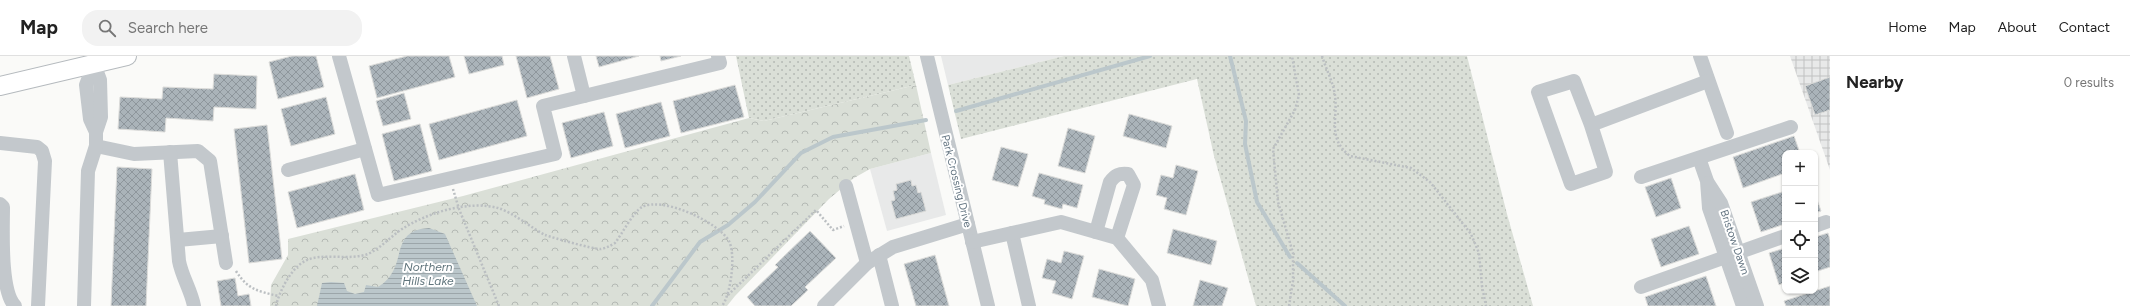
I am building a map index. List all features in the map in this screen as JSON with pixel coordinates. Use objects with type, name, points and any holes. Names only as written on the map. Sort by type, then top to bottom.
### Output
[{"type":"main road","points":[[0,86],[127,56]]},
{"type":"street","points":[[339,56],[378,195],[555,154],[543,106],[720,63],[718,56]]},
{"type":"street","points":[[574,56],[584,96]]},
{"type":"street","name":"Park Crossing Drive","points":[[927,56],[988,306]]},
{"type":"street","points":[[1700,56],[1727,133]]},
{"type":"street","points":[[84,306],[88,171],[96,146],[96,132],[90,119],[86,85],[94,64]]},
{"type":"street","points":[[1574,81],[1591,126],[1606,172],[1570,184],[1538,92],[1574,81]]},
{"type":"street","points":[[1591,126],[1708,81]]},
{"type":"street","points":[[1641,178],[1791,127]]},
{"type":"street","points":[[0,143],[37,148],[42,151],[45,160],[38,306]]},
{"type":"street","points":[[96,146],[134,154],[198,151],[210,161],[226,263]]},
{"type":"street","points":[[288,170],[365,149]]},
{"type":"street","points":[[170,152],[181,272],[192,295],[194,306]]},
{"type":"street","name":"Bristow Dawn","points":[[1699,158],[1707,181],[1709,208],[1757,306]]},
{"type":"street","points":[[1096,232],[1110,182],[1114,177],[1121,174],[1128,174],[1134,185],[1117,238]]},
{"type":"street","points":[[846,186],[856,222],[892,306]]},
{"type":"street","points":[[0,204],[2,208],[7,290],[12,303],[15,306]]},
{"type":"street","points":[[972,242],[1061,222],[1117,238],[1152,280],[1158,306]]},
{"type":"street","points":[[824,306],[873,259],[893,247],[968,224]]},
{"type":"street","points":[[1012,233],[1029,306]]},
{"type":"street","points":[[178,240],[222,236]]},
{"type":"street","points":[[1641,287],[1782,237]]},
{"type":"street","name":"Bristow Dawn","points":[[1732,255],[1743,306]]},
{"type":"path","points":[[1288,306],[1293,281],[1293,253],[1278,202],[1273,149],[1295,110],[1299,95],[1292,56]]},
{"type":"path","points":[[1322,56],[1335,96],[1334,131],[1343,150],[1350,156],[1411,168],[1430,182],[1471,234],[1480,253],[1482,286],[1486,306]]},
{"type":"path","points":[[450,178],[459,209],[500,306]]},
{"type":"path","points":[[276,306],[278,296],[296,268],[305,261],[317,258],[336,258],[367,254],[416,220],[474,206],[498,208],[547,235],[600,249],[609,247],[615,243],[641,207],[654,203],[687,210],[718,231],[729,241],[733,257],[728,295]]},
{"type":"path","points":[[722,306],[728,295],[816,210],[833,230],[856,222]]},
{"type":"path","points":[[226,263],[233,265],[242,280],[250,288],[278,296]]},
{"type":"shaded area","points":[[941,56],[1064,56],[948,85]]},
{"type":"shaded area","points":[[1790,56],[1830,56],[1830,170]]},
{"type":"shaded area","points":[[931,153],[946,215],[887,231],[870,169]]},
{"type":"green space","points":[[736,56],[909,56],[916,85],[764,121],[749,118]]},
{"type":"green space","points":[[1064,56],[1467,56],[1507,214],[1533,306],[1256,306],[1214,156],[1197,79],[961,139],[948,85]]},
{"type":"green space","points":[[916,85],[931,153],[870,169],[854,178],[829,199],[727,306],[270,306],[271,285],[288,255],[288,239],[463,196],[749,118],[764,121]]},
{"type":"water","name":"Northern Hills Lake","points":[[429,228],[445,234],[477,306],[317,306],[322,283],[344,283],[347,291],[355,294],[364,292],[366,285],[378,287],[388,279],[394,270],[403,243],[408,236],[416,231]]},
{"type":"building","points":[[292,56],[316,56],[324,87],[278,99],[269,62]]},
{"type":"building","points":[[407,56],[449,56],[455,77],[377,98],[369,66]]},
{"type":"building","points":[[464,56],[502,56],[504,65],[469,74]]},
{"type":"building","points":[[516,56],[550,56],[559,89],[527,98]]},
{"type":"building","points":[[596,56],[639,56],[599,67]]},
{"type":"building","points":[[660,56],[681,56],[661,61]]},
{"type":"building","points":[[214,74],[257,76],[256,109],[214,107],[213,121],[166,118],[165,132],[118,129],[120,97],[162,99],[163,87],[213,89]]},
{"type":"building","points":[[1830,77],[1830,110],[1815,115],[1805,86]]},
{"type":"building","points":[[735,85],[744,117],[681,133],[673,101]]},
{"type":"building","points":[[404,93],[411,119],[383,126],[376,101]]},
{"type":"building","points":[[326,97],[335,134],[291,146],[281,109]]},
{"type":"building","points":[[517,100],[527,136],[439,160],[429,124]]},
{"type":"building","points":[[661,102],[670,136],[625,148],[616,114]]},
{"type":"building","points":[[604,112],[613,146],[571,158],[562,123]]},
{"type":"building","points":[[1129,114],[1172,126],[1166,148],[1123,136]]},
{"type":"building","points":[[420,124],[432,171],[394,181],[382,134]]},
{"type":"building","points":[[267,125],[282,259],[249,263],[234,129]]},
{"type":"building","points":[[1068,128],[1095,136],[1085,173],[1058,166]]},
{"type":"building","points":[[1794,136],[1799,150],[1782,150],[1782,174],[1743,188],[1733,157]]},
{"type":"building","points":[[1001,147],[1028,154],[1018,187],[992,180]]},
{"type":"building","points":[[1176,165],[1198,171],[1186,215],[1164,209],[1167,198],[1156,195],[1161,175],[1173,178]]},
{"type":"building","points":[[117,167],[152,169],[146,306],[111,306]]},
{"type":"building","points":[[1039,173],[1083,185],[1077,208],[1063,204],[1062,209],[1044,204],[1045,200],[1032,196]]},
{"type":"building","points":[[355,174],[364,210],[297,228],[288,192]]},
{"type":"building","points":[[1671,178],[1681,208],[1656,217],[1645,187]]},
{"type":"building","points":[[911,180],[912,186],[916,185],[918,193],[921,192],[926,211],[896,219],[891,201],[895,200],[893,191],[897,190],[896,184]]},
{"type":"building","points":[[1782,192],[1782,225],[1761,232],[1751,202]]},
{"type":"building","points":[[1818,202],[1821,211],[1818,212]]},
{"type":"building","points":[[1689,226],[1699,254],[1661,267],[1651,239]]},
{"type":"building","points":[[1173,229],[1217,241],[1211,265],[1167,253]]},
{"type":"building","points":[[810,231],[836,258],[805,287],[808,290],[791,306],[755,306],[747,297],[778,267],[775,265]]},
{"type":"building","points":[[1828,233],[1830,240],[1830,267],[1818,271],[1818,258],[1818,236]]},
{"type":"building","points":[[1782,249],[1782,284],[1779,285],[1769,253]]},
{"type":"building","points":[[1064,251],[1084,256],[1072,299],[1052,293],[1056,281],[1042,278],[1047,259],[1061,263]]},
{"type":"building","points":[[935,255],[949,306],[916,306],[904,264]]},
{"type":"building","points":[[1099,269],[1135,279],[1128,306],[1092,297]]},
{"type":"building","points":[[1706,276],[1716,306],[1648,306],[1645,297]]},
{"type":"building","points":[[235,278],[238,296],[249,294],[251,306],[221,306],[217,281]]},
{"type":"building","points":[[1200,280],[1228,288],[1222,306],[1193,306]]},
{"type":"building","points":[[1830,286],[1830,306],[1786,306],[1784,301],[1805,294],[1818,294],[1818,290]]},
{"type":"waterway","points":[[956,111],[1150,56]]},
{"type":"waterway","points":[[1230,56],[1246,121],[1245,144],[1257,202],[1290,257]]},
{"type":"waterway","points":[[652,306],[700,242],[728,225],[755,202],[801,153],[833,137],[926,120]]},
{"type":"waterway","points":[[1297,263],[1345,306]]}]
